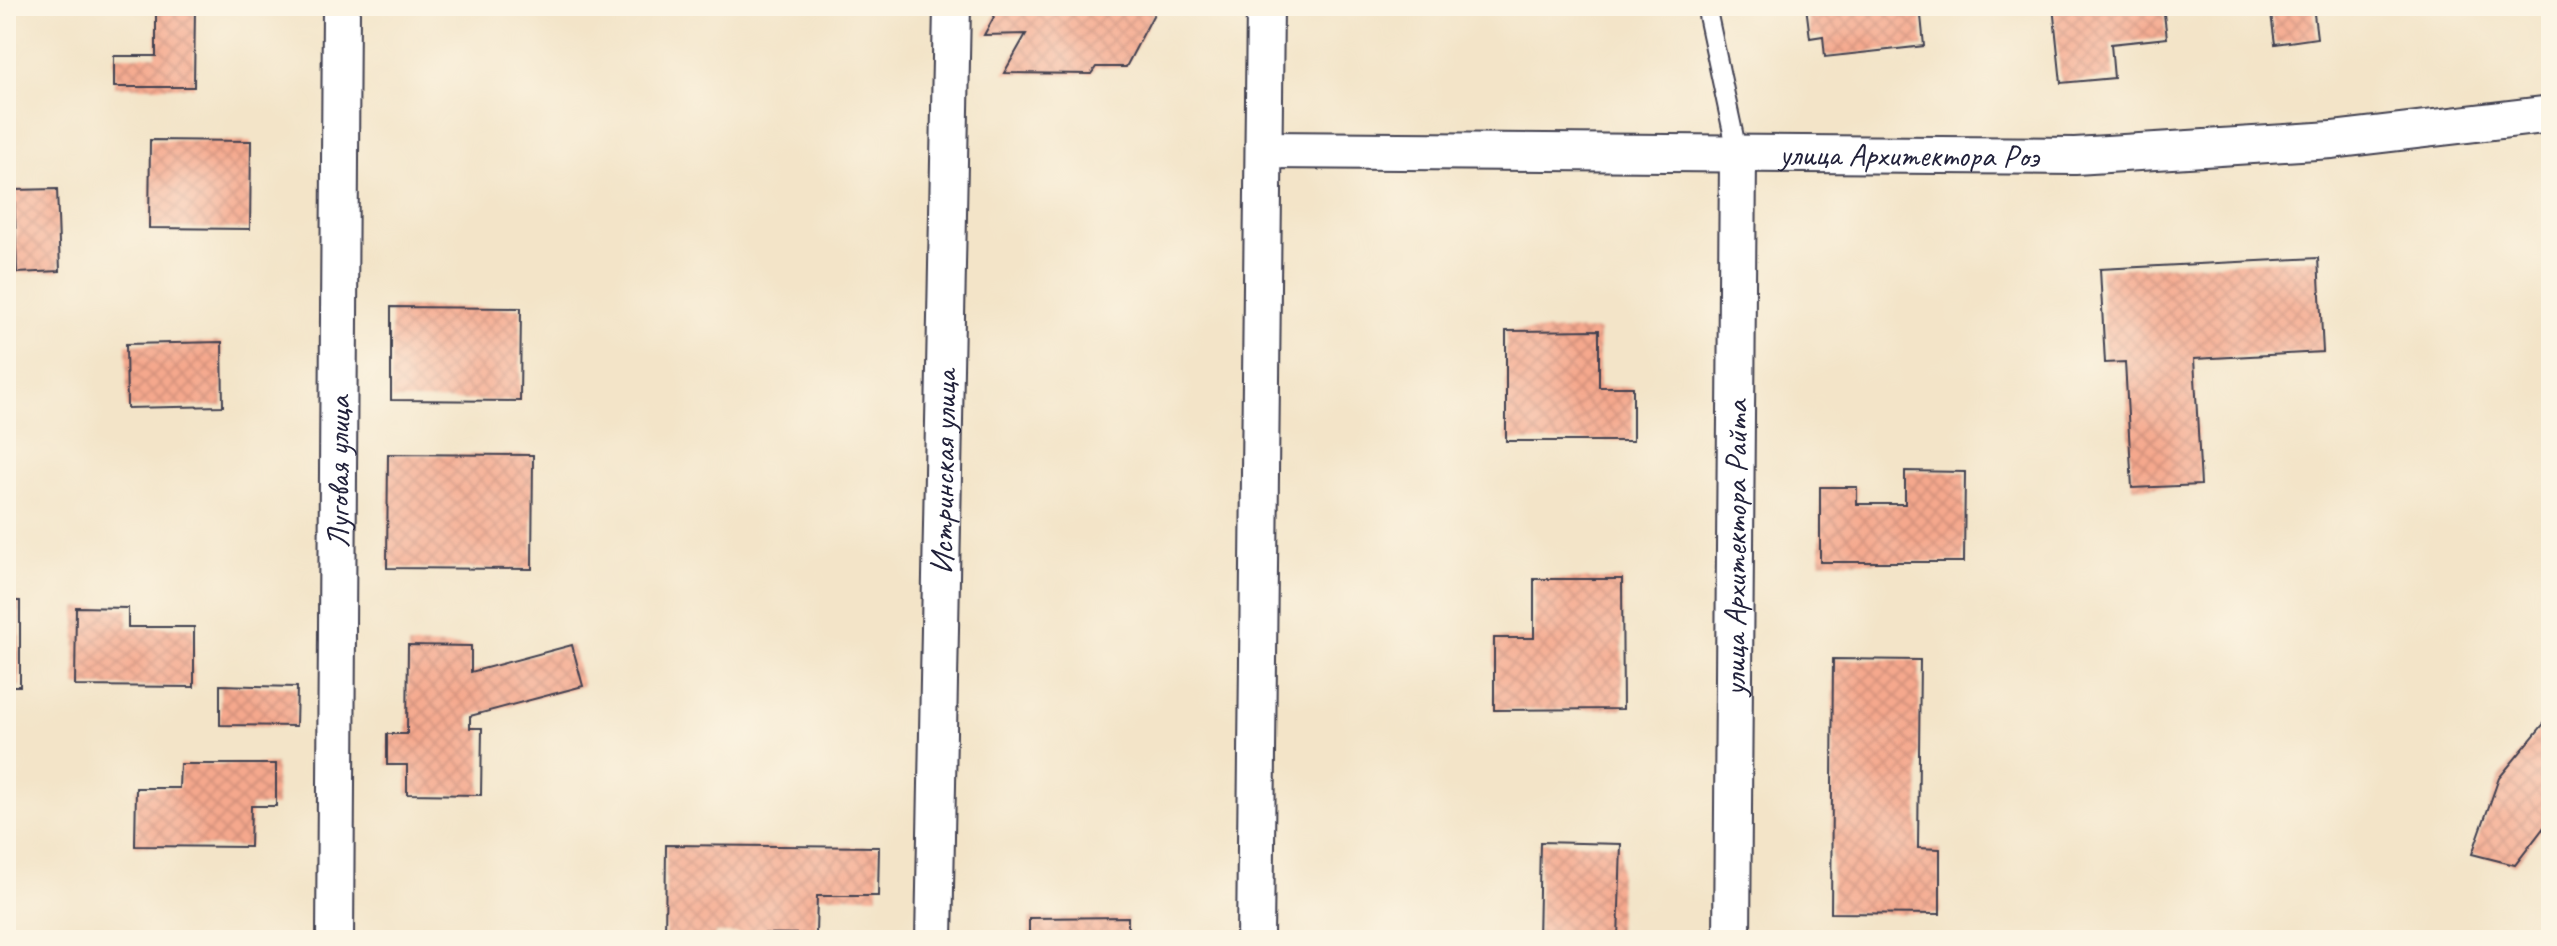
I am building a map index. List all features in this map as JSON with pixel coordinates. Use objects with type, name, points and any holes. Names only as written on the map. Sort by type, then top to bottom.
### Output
[{"type":"street","name":"Луговая улица","points":[[335,940],[341,6]]},
{"type":"street","name":"Истринская улица","points":[[934,940],[952,6]]},
{"type":"street","points":[[1255,940],[1265,6]]},
{"type":"street","name":"улица Архитектора Роэ","points":[[1265,150],[1738,156],[2075,156],[2332,140],[2551,114]]},
{"type":"street","name":"улица Архитектора Райта","points":[[1732,940],[1738,156]]},
{"type":"lane","points":[[1706,6],[1738,156]]},
{"type":"building","points":[[156,6],[195,6],[194,87],[114,87],[114,56],[156,56]]},
{"type":"building","points":[[1000,6],[1158,6],[1126,67],[1096,67],[1091,74],[1004,73],[1026,34],[984,35]]},
{"type":"building","points":[[1806,6],[1920,6],[1924,46],[1825,57],[1823,36],[1810,38]]},
{"type":"building","points":[[2053,6],[2163,6],[2167,38],[2111,44],[2114,78],[2061,83]]},
{"type":"building","points":[[2270,6],[2313,6],[2317,38],[2275,44]]},
{"type":"building","points":[[150,140],[251,141],[250,229],[149,228]]},
{"type":"building","points":[[57,189],[60,271],[17,273],[14,190]]},
{"type":"building","points":[[2318,258],[2323,352],[2194,359],[2201,485],[2132,488],[2125,362],[2105,363],[2100,269]]},
{"type":"building","points":[[391,307],[521,308],[520,401],[391,400]]},
{"type":"building","points":[[1599,330],[1599,387],[1633,387],[1633,441],[1506,441],[1506,331]]},
{"type":"building","points":[[222,342],[223,406],[127,408],[126,344]]},
{"type":"building","points":[[388,454],[533,455],[532,569],[387,568]]},
{"type":"building","points":[[1905,471],[1965,472],[1964,562],[1820,562],[1820,487],[1857,487],[1857,504],[1905,504]]},
{"type":"building","points":[[1534,579],[1622,579],[1623,709],[1494,710],[1494,638],[1534,638]]},
{"type":"building","points":[[6,601],[20,601],[20,686],[6,686]]},
{"type":"building","points":[[76,607],[128,608],[128,627],[194,627],[194,687],[75,686]]},
{"type":"building","points":[[408,645],[471,646],[471,672],[572,645],[583,686],[470,716],[470,728],[482,728],[481,795],[407,794],[407,765],[387,765],[387,734],[407,734]]},
{"type":"building","points":[[1833,659],[1920,660],[1918,848],[1940,849],[1940,914],[1831,913]]},
{"type":"building","points":[[220,685],[297,687],[296,726],[220,725]]},
{"type":"building","points":[[2551,715],[2551,818],[2515,865],[2472,854],[2499,778]]},
{"type":"building","points":[[180,764],[276,764],[276,806],[251,806],[250,847],[135,846],[136,788],[179,788]]},
{"type":"building","points":[[1540,842],[1621,844],[1618,940],[1538,940]]},
{"type":"building","points":[[666,845],[879,847],[878,896],[817,896],[816,934],[715,933],[715,940],[665,940]]},
{"type":"building","points":[[1128,917],[1128,940],[1029,940],[1029,918]]}]
